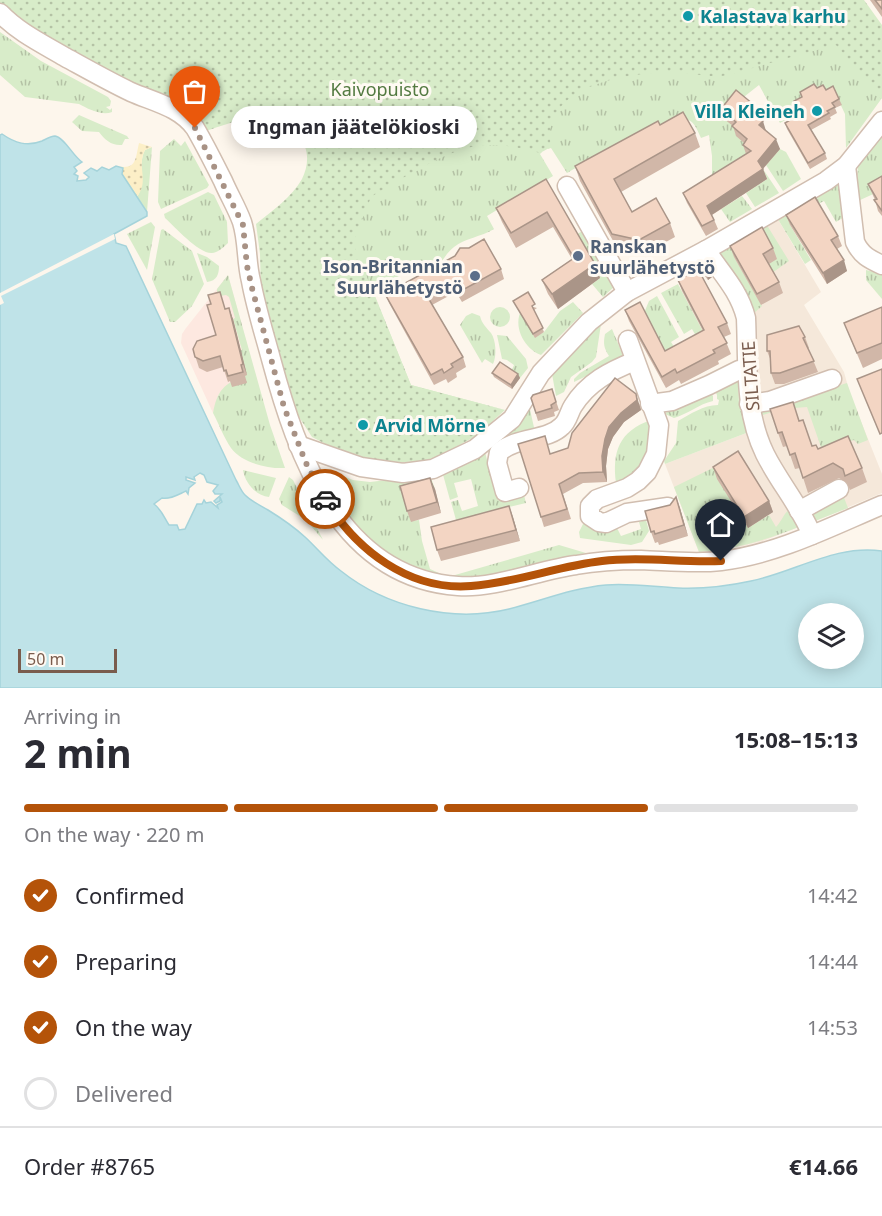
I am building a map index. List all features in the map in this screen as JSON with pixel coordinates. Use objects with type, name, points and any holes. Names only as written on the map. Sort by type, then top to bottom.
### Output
[{"type":"street","points":[[0,13],[7,21],[37,42],[96,75],[184,115],[195,128],[243,225],[247,266],[284,407],[311,475],[329,504],[356,538],[375,556],[395,569],[414,578],[437,584],[460,586],[482,585],[606,560],[721,561],[768,552],[882,506]]},
{"type":"street","points":[[298,445],[361,467],[392,472],[419,471],[449,463],[482,444],[512,419],[542,373],[589,322],[627,292],[706,250],[825,181],[846,166],[882,121]]},
{"type":"street","points":[[846,166],[855,242],[860,251],[869,259],[882,265]]},
{"type":"street","points":[[567,186],[627,292]]},
{"type":"street","name":"SILTATIE","points":[[706,250],[743,304],[747,330],[749,404],[765,454],[812,535]]},
{"type":"street","points":[[628,340],[658,425],[656,454],[652,464],[638,481],[627,488],[597,499],[590,506],[590,516],[599,522],[606,523],[627,513],[668,507]]},
{"type":"street","points":[[519,488],[505,492],[497,463],[499,452],[509,444],[550,434],[564,426],[573,405],[589,385],[608,371],[635,361]]},
{"type":"street","points":[[650,404],[672,401],[739,370],[747,372]]},
{"type":"street","points":[[749,404],[770,400],[832,379]]},
{"type":"street","points":[[799,511],[839,489]]},
{"type":"shaded area","points":[[776,216],[821,292],[804,305],[844,372],[850,394],[882,474],[882,493],[815,521],[773,454],[757,404],[752,327],[715,256]]},
{"type":"shaded area","points":[[228,275],[258,384],[218,396],[213,413],[181,343],[182,334],[186,328]]},
{"type":"shaded area","points":[[749,432],[801,526],[763,541],[699,552],[665,464]]},
{"type":"green space","name":"Kaivopuisto","points":[[0,0],[864,0],[882,25],[882,98],[836,45],[734,74],[708,76],[670,72],[610,80],[572,97],[558,110],[551,126],[551,147],[540,153],[506,146],[471,147],[434,161],[371,197],[353,243],[411,385],[505,410],[476,436],[441,455],[424,461],[387,463],[351,457],[312,437],[290,403],[261,292],[256,224],[287,198],[304,175],[307,163],[305,147],[291,125],[260,118],[238,121],[205,131],[79,59],[10,13],[0,4]]},
{"type":"green space","points":[[0,32],[41,61],[108,97],[111,101],[110,106],[106,107],[110,110],[112,108],[112,112],[100,113],[79,104],[25,97],[0,75]]},
{"type":"green space","points":[[835,39],[882,98],[846,148],[845,114],[835,93],[780,123],[759,85],[740,100],[740,132],[751,149],[712,178],[709,135],[701,138],[694,125],[688,120],[677,120],[646,131],[567,173],[551,148],[548,149],[545,131],[556,102],[605,65]]},
{"type":"green space","points":[[425,95],[542,152],[540,154],[553,176],[487,216],[494,229],[450,250],[431,279],[421,263],[373,291],[411,385],[505,410],[400,385],[345,244]]},
{"type":"green space","points":[[79,115],[127,136],[129,139],[125,139],[122,145],[115,145],[99,132],[82,131],[72,122]]},
{"type":"green space","points":[[882,133],[882,190],[858,201],[856,200],[858,165]]},
{"type":"green space","points":[[174,139],[181,146],[185,141],[209,185],[161,209],[158,202],[160,151]]},
{"type":"green space","points":[[152,147],[147,212],[137,197],[141,186],[143,156],[145,150]]},
{"type":"green space","points":[[780,149],[786,152],[801,179],[783,191],[766,165]]},
{"type":"green space","points":[[763,169],[779,193],[755,207],[746,193],[767,179]]},
{"type":"green space","points":[[839,182],[846,216],[836,222],[824,201],[806,210],[801,202],[831,183]]},
{"type":"green space","points":[[208,192],[214,195],[227,222],[228,243],[212,253],[194,245],[165,218],[164,214]]},
{"type":"green space","points":[[742,196],[752,209],[730,222],[721,209]]},
{"type":"green space","points":[[794,206],[801,218],[790,225],[811,260],[805,264],[776,216]]},
{"type":"green space","points":[[151,222],[155,227],[147,270],[127,234]]},
{"type":"green space","points":[[765,222],[789,261],[772,273],[734,257],[762,306],[753,314],[714,253]]},
{"type":"green space","points":[[163,229],[192,251],[204,284],[192,306],[175,322],[170,322],[152,279]]},
{"type":"green space","points":[[584,230],[615,286],[603,297],[592,284],[600,278],[574,236]]},
{"type":"green space","points":[[197,253],[219,266],[215,279],[207,282]]},
{"type":"green space","points":[[866,270],[882,274],[882,299],[866,280]]},
{"type":"green space","points":[[228,275],[270,425],[285,468],[256,464],[242,458],[228,444],[213,413],[219,393],[227,385],[245,376],[239,351],[242,350],[229,297],[220,296],[217,293],[217,289]]},
{"type":"green space","points":[[678,284],[708,341],[701,345],[692,329],[684,334],[661,293]]},
{"type":"green space","points":[[657,296],[679,337],[671,342],[680,356],[669,362],[644,313],[649,301]]},
{"type":"green space","points":[[573,302],[583,313],[541,355],[530,348],[522,338],[518,325],[520,313],[535,337],[544,332],[560,311]]},
{"type":"green space","points":[[496,307],[504,307],[510,313],[510,321],[504,327],[496,327],[490,321],[490,313]]},
{"type":"green space","points":[[472,313],[480,316],[493,336],[495,353],[493,364],[485,359],[482,363],[460,325],[466,316]]},
{"type":"green space","points":[[601,324],[596,357],[571,377],[564,392],[556,396],[552,374]]},
{"type":"green space","points":[[612,329],[624,358],[574,382],[580,373],[609,356],[604,346],[604,337]]},
{"type":"green space","points":[[497,335],[507,336],[526,359],[528,368],[520,378],[511,372],[514,365],[502,359]]},
{"type":"green space","points":[[738,378],[739,403],[749,432],[665,464],[664,461],[676,443],[678,421],[702,408],[718,405],[719,400],[714,389]]},
{"type":"green space","points":[[847,383],[868,440],[858,444],[854,440],[822,450],[807,407],[782,409],[760,416],[759,410]]},
{"type":"green space","points":[[711,393],[713,401],[674,418],[665,414],[665,413]]},
{"type":"green space","points":[[529,405],[535,432],[499,440]]},
{"type":"green space","points":[[651,420],[646,459],[636,472],[616,483],[615,462],[620,444],[631,430]]},
{"type":"green space","points":[[485,452],[497,498],[523,491],[526,503],[456,520],[451,502],[458,500],[462,511],[478,506],[471,479],[454,483],[458,497],[450,500],[442,471]]},
{"type":"green space","points":[[737,456],[748,528],[769,515],[776,527],[790,509],[801,526],[751,543],[699,552],[674,487]]},
{"type":"green space","points":[[325,469],[353,480],[370,482],[430,475],[435,489],[411,521],[419,520],[430,569],[448,577],[435,576],[398,561],[371,541],[340,507],[321,473]]},
{"type":"green space","points":[[243,470],[276,478],[269,497],[252,488]]},
{"type":"green space","points":[[289,477],[293,480],[323,540],[306,520],[282,505],[279,499]]},
{"type":"green space","points":[[843,495],[848,508],[815,521],[808,512]]},
{"type":"green space","points":[[585,520],[606,530],[617,528],[621,536],[641,529],[639,522],[646,520],[649,531],[642,542],[631,545],[580,538],[579,532]]},
{"type":"green space","points":[[559,545],[586,553],[490,576],[448,577]]},
{"type":"sand","points":[[139,143],[152,147],[145,150],[143,156],[143,179],[141,191],[137,197],[129,186],[86,180],[89,177],[84,173],[91,168],[97,171],[102,167],[111,170],[116,166],[131,165],[136,159]]},
{"type":"water","points":[[2,134],[16,142],[26,144],[37,143],[53,136],[58,137],[82,162],[74,167],[77,171],[74,174],[78,176],[77,181],[86,180],[89,177],[84,173],[91,168],[97,171],[102,167],[109,170],[116,166],[123,168],[122,174],[147,212],[147,216],[114,234],[116,243],[126,246],[241,490],[250,500],[278,516],[296,530],[341,571],[378,594],[399,603],[443,613],[487,613],[581,589],[606,585],[706,588],[733,584],[767,577],[848,551],[882,551],[882,688],[0,688],[0,135]],"holes":[[[200,473],[204,475],[207,482],[218,485],[213,491],[215,494],[222,494],[214,501],[216,503],[220,501],[220,497],[222,502],[217,505],[218,508],[204,500],[202,504],[197,504],[185,529],[179,530],[177,525],[169,525],[154,504],[162,498],[186,491],[188,494],[189,488],[195,483],[186,480],[186,477],[195,480],[194,477]]]},
{"type":"pier","points":[[114,234],[115,239],[1,296],[4,303],[0,305],[0,293]]},
{"type":"building","points":[[875,0],[882,0],[882,9]]},
{"type":"building","points":[[814,84],[817,88],[823,85],[826,90],[833,86],[839,99],[832,103],[835,107],[827,111],[829,113],[808,125],[825,153],[808,163],[785,123],[800,114],[794,101],[802,97],[800,92]]},
{"type":"building","points":[[736,90],[753,104],[749,109],[763,121],[759,125],[776,139],[758,161],[763,169],[707,206],[714,220],[702,226],[683,193],[751,151],[743,145],[747,139],[732,126],[736,122],[721,109]]},
{"type":"building","points":[[683,112],[695,133],[614,179],[632,212],[656,198],[670,223],[639,240],[612,234],[575,166],[658,121],[660,125]]},
{"type":"building","points":[[882,176],[882,211],[874,200],[877,199],[868,184]]},
{"type":"building","points":[[546,179],[595,264],[552,294],[542,280],[574,258],[547,212],[511,233],[496,208]]},
{"type":"building","points":[[815,197],[838,236],[831,240],[844,260],[823,273],[786,215]]},
{"type":"building","points":[[762,227],[773,248],[763,254],[779,282],[757,294],[730,246]]},
{"type":"building","points":[[484,239],[501,269],[459,292],[453,282],[427,296],[463,357],[451,364],[453,367],[444,373],[442,369],[431,375],[385,294],[455,256],[460,248],[469,248]]},
{"type":"building","points":[[701,261],[710,274],[707,276],[697,263]]},
{"type":"building","points":[[698,269],[727,323],[718,327],[727,343],[713,350],[715,353],[677,373],[675,369],[662,377],[625,310],[640,302],[665,351],[704,330],[678,280]]},
{"type":"building","points":[[220,292],[225,309],[229,308],[243,364],[241,365],[243,372],[228,376],[226,370],[224,371],[220,356],[203,361],[195,357],[193,349],[197,341],[216,335],[207,305],[211,304],[208,295]]},
{"type":"building","points":[[528,292],[535,304],[532,306],[543,328],[533,334],[513,301]]},
{"type":"building","points":[[882,307],[882,343],[857,353],[844,323]]},
{"type":"building","points":[[799,326],[814,361],[780,373],[771,373],[767,335]]},
{"type":"building","points":[[500,362],[518,374],[511,385],[492,373]]},
{"type":"building","points":[[882,369],[882,433],[880,434],[857,379]]},
{"type":"building","points":[[615,378],[636,394],[637,400],[609,427],[602,456],[603,472],[579,473],[559,484],[567,509],[541,517],[518,444],[545,436],[550,454],[568,448],[572,433]]},
{"type":"building","points":[[552,389],[556,402],[551,405],[552,408],[536,413],[531,398],[533,395]]},
{"type":"building","points":[[793,402],[799,421],[803,420],[812,446],[816,445],[818,449],[848,436],[862,468],[845,476],[843,469],[833,463],[803,478],[795,453],[790,455],[782,432],[778,433],[770,409]]},
{"type":"building","points":[[738,451],[769,501],[744,517],[713,467]]},
{"type":"building","points":[[430,478],[437,502],[407,511],[400,486]]},
{"type":"building","points":[[676,497],[684,525],[655,534],[654,531],[651,532],[645,511],[670,505]]},
{"type":"building","points":[[509,506],[516,530],[437,550],[431,527]]},
{"type":"way so far","points":[[195,128],[243,225],[247,266],[284,407],[311,475],[325,499]]},
{"type":"place","name":"Kalastava karhu","points":[[688,16]]},
{"type":"place","name":"Villa Kleineh","points":[[817,111]]},
{"type":"place","name":"Ingman jäätelökioski","points":[[195,128]]},
{"type":"place","name":"Ranskan suurlähetystö","points":[[578,256]]},
{"type":"place","name":"Ison-Britannian Suurlähetystö","points":[[475,276]]},
{"type":"place","name":"Arvid Mörne","points":[[363,425]]},
{"type":"route","points":[[325,499],[342,523],[382,561],[414,578],[437,584],[482,585],[606,560],[721,561]]}]
